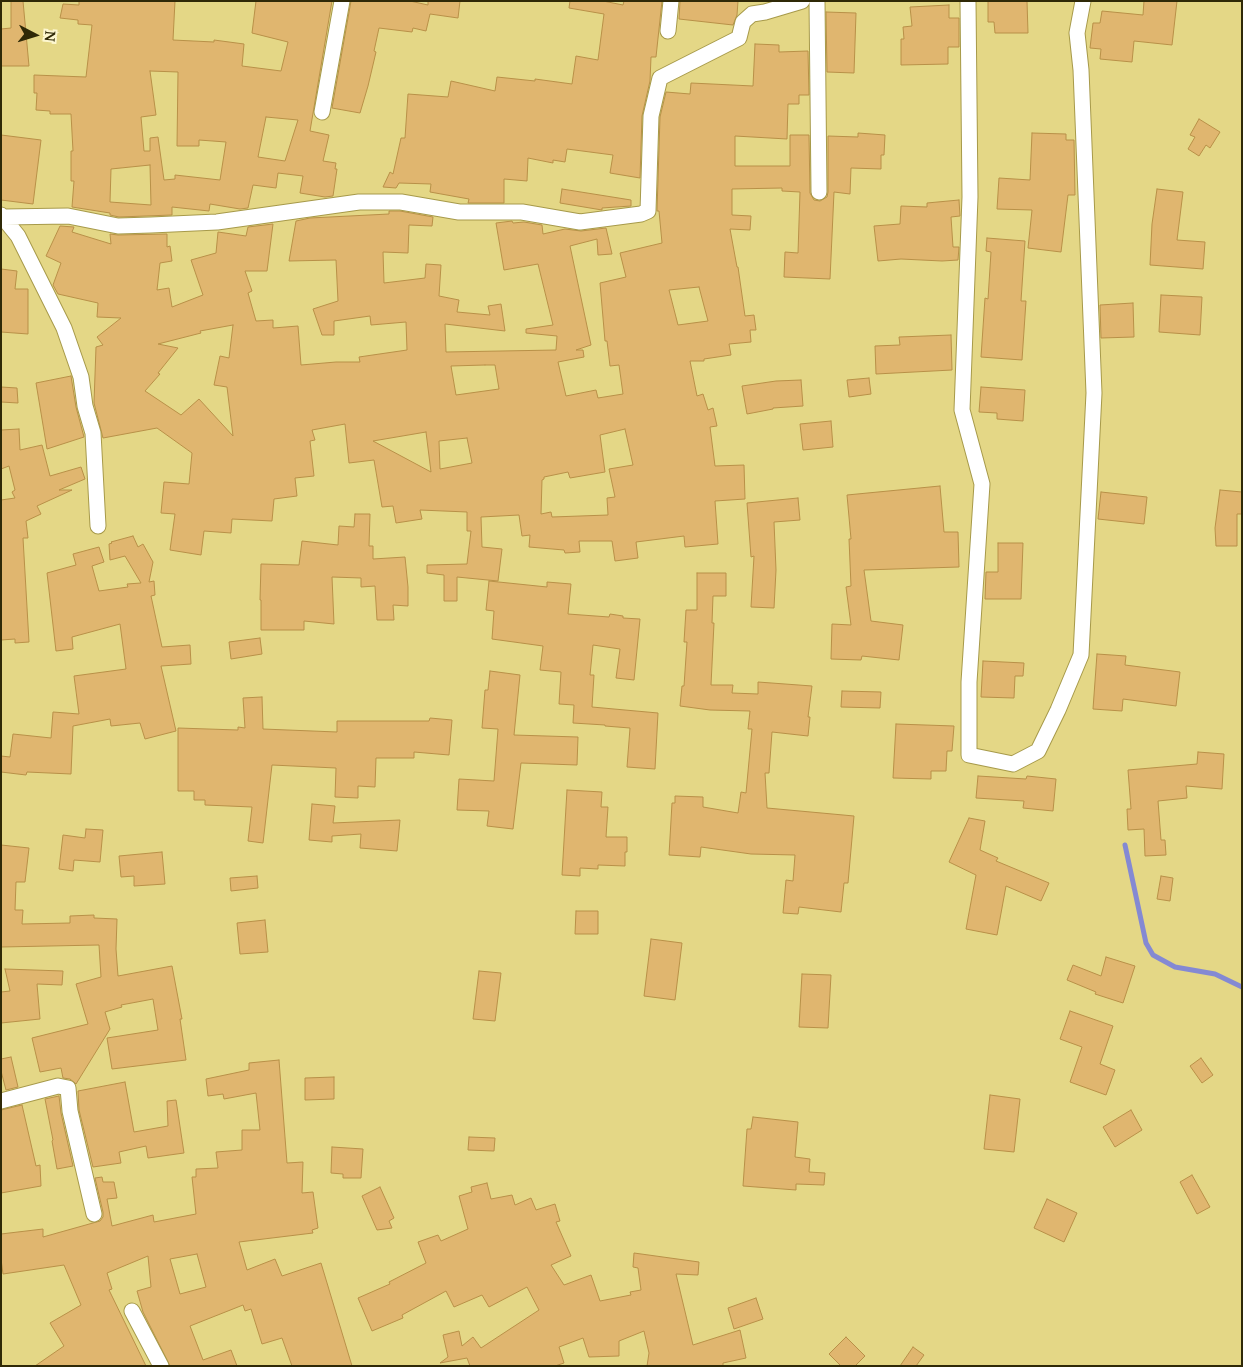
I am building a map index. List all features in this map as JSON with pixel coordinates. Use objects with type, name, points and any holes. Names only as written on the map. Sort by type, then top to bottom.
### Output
[{"type":"street","points":[[322,112],[342,1]]},
{"type":"street","points":[[668,31],[671,1]]},
{"type":"street","points":[[754,1],[769,11]]},
{"type":"street","points":[[2,216],[68,216],[118,226],[170,224],[216,222],[359,202],[401,202],[459,212],[522,212],[580,222],[641,214],[648,211],[651,116],[660,78],[739,38],[743,22],[752,14],[802,1]]},
{"type":"street","points":[[817,1],[819,192]]},
{"type":"street","points":[[968,1],[970,197],[962,410],[982,484],[969,682],[969,755],[1013,764],[1038,751],[1081,655],[1094,393],[1081,70],[1076,33],[1083,1]]},
{"type":"street","points":[[2,216],[18,236],[64,328],[82,378],[85,406],[93,433],[98,526]]},
{"type":"street","points":[[1,1101],[58,1086],[68,1088],[70,1111],[94,1214]]},
{"type":"street","points":[[132,1311],[161,1366]]},
{"type":"building","points":[[11,1],[23,1],[29,66],[1,66],[1,29],[11,28]]},
{"type":"building","points":[[79,1],[175,1],[173,40],[214,42],[214,40],[244,44],[242,66],[281,71],[288,42],[252,33],[256,1],[332,1],[310,131],[329,135],[323,161],[336,163],[335,169],[337,169],[333,196],[325,197],[300,193],[303,176],[278,173],[276,188],[253,185],[248,208],[240,209],[210,204],[209,211],[172,207],[172,215],[119,217],[110,215],[110,213],[72,207],[74,181],[71,181],[71,151],[73,151],[71,114],[50,114],[50,111],[36,110],[37,93],[34,93],[34,75],[86,77],[92,25],[78,24],[78,20],[60,18],[63,4],[79,5]],"holes":[[[150,71],[178,72],[177,146],[199,146],[199,140],[226,142],[220,180],[175,175],[175,179],[164,180],[158,137],[150,138],[150,151],[144,151],[141,117],[156,115]],[[266,117],[298,120],[285,161],[258,157]],[[150,165],[151,205],[110,202],[111,169]]]},
{"type":"building","points":[[351,1],[410,1],[428,5],[428,1],[460,1],[458,18],[430,14],[426,31],[413,28],[412,32],[379,28],[374,51],[376,52],[360,113],[332,108]]},
{"type":"building","points":[[570,1],[603,1],[623,5],[624,1],[662,1],[656,57],[651,57],[650,81],[642,116],[640,178],[610,173],[613,155],[567,149],[565,162],[553,160],[553,163],[528,158],[527,181],[504,179],[504,203],[468,203],[469,199],[430,192],[431,184],[399,183],[396,188],[383,187],[390,172],[393,174],[401,138],[405,138],[408,94],[448,97],[451,81],[495,91],[497,77],[535,81],[535,79],[572,84],[576,56],[598,60],[604,14],[569,8]]},
{"type":"building","points":[[680,1],[738,1],[737,15],[733,25],[679,19]]},
{"type":"building","points":[[988,1],[1027,1],[1028,33],[995,33],[994,22],[988,22]]},
{"type":"building","points":[[1144,1],[1177,1],[1172,45],[1134,41],[1132,62],[1100,59],[1101,49],[1090,48],[1093,23],[1100,23],[1102,11],[1143,15]]},
{"type":"building","points":[[949,5],[949,18],[959,18],[959,47],[948,47],[948,64],[901,65],[901,39],[904,39],[903,27],[912,26],[910,7]]},
{"type":"building","points":[[826,12],[856,13],[854,73],[827,72]]},
{"type":"building","points":[[755,44],[779,45],[779,52],[808,51],[809,95],[799,95],[799,104],[788,104],[787,139],[735,136],[735,166],[790,166],[790,135],[809,135],[810,193],[814,200],[820,201],[827,197],[828,192],[828,136],[858,137],[858,133],[885,135],[884,155],[881,155],[881,169],[851,168],[850,194],[834,192],[830,279],[784,277],[785,252],[798,253],[800,192],[782,191],[782,188],[732,189],[732,215],[751,216],[750,230],[730,229],[745,316],[754,315],[756,330],[750,330],[751,342],[729,344],[731,355],[704,359],[704,361],[690,361],[697,396],[703,394],[708,410],[713,408],[717,426],[710,427],[715,466],[744,465],[745,499],[715,501],[718,544],[685,547],[684,536],[636,542],[638,558],[615,561],[612,541],[579,541],[580,552],[565,553],[564,550],[529,547],[530,535],[522,536],[519,515],[481,517],[482,547],[502,549],[498,581],[457,577],[457,601],[444,601],[444,575],[427,573],[427,565],[467,564],[471,531],[467,531],[467,512],[420,510],[422,519],[396,523],[393,506],[382,507],[374,460],[349,463],[345,424],[312,430],[315,440],[310,441],[314,476],[295,478],[297,496],[274,499],[272,521],[232,519],[231,533],[204,531],[201,555],[170,550],[175,514],[161,513],[164,482],[189,484],[192,453],[157,428],[103,438],[94,403],[96,347],[103,345],[97,337],[121,318],[97,317],[98,303],[58,294],[53,285],[61,263],[46,256],[60,226],[74,227],[72,232],[111,244],[110,234],[167,234],[167,247],[170,246],[172,261],[160,263],[157,290],[169,288],[172,307],[203,295],[191,260],[216,253],[218,232],[246,236],[248,227],[273,224],[267,271],[245,271],[252,291],[248,293],[256,321],[273,320],[273,328],[298,326],[301,365],[360,362],[359,357],[407,350],[406,322],[371,325],[370,316],[334,321],[334,335],[322,335],[313,309],[338,301],[336,260],[289,261],[296,221],[310,218],[389,214],[389,211],[433,217],[432,226],[409,225],[408,253],[383,252],[384,283],[425,278],[426,264],[441,265],[439,296],[459,300],[457,312],[490,315],[488,306],[501,304],[505,331],[445,324],[446,352],[556,350],[557,336],[526,333],[526,329],[553,325],[538,264],[504,270],[496,223],[512,221],[513,223],[524,222],[542,225],[543,234],[565,229],[581,231],[606,228],[612,254],[598,255],[597,239],[570,246],[591,345],[576,350],[583,350],[584,357],[558,362],[566,396],[596,390],[598,398],[623,394],[619,365],[610,366],[607,341],[605,341],[600,283],[626,277],[620,253],[662,243],[659,211],[657,211],[660,117],[666,92],[690,94],[691,83],[753,86]],"holes":[[[699,287],[708,321],[678,325],[669,290]],[[233,325],[229,358],[220,356],[214,385],[227,387],[233,436],[199,399],[181,415],[145,391],[160,374],[158,373],[178,348],[158,344],[201,333],[200,331]],[[495,365],[499,389],[456,395],[451,366]],[[625,429],[633,465],[609,469],[615,497],[607,498],[608,515],[552,517],[551,512],[541,514],[542,480],[544,477],[568,472],[570,478],[605,472],[600,435]],[[426,432],[431,472],[373,441]],[[467,438],[472,463],[440,469],[439,441]]]},
{"type":"building","points":[[1199,119],[1220,132],[1210,148],[1206,145],[1199,156],[1188,149],[1195,137],[1190,135]]},
{"type":"building","points":[[1032,133],[1066,134],[1066,140],[1074,140],[1075,195],[1068,195],[1061,252],[1028,248],[1032,210],[997,209],[999,178],[1030,180]]},
{"type":"building","points":[[1,135],[41,140],[33,204],[1,200]]},
{"type":"building","points":[[562,189],[631,200],[631,206],[602,208],[602,210],[560,203]]},
{"type":"building","points":[[1157,189],[1183,192],[1177,240],[1205,242],[1203,269],[1150,265],[1152,224]]},
{"type":"building","points":[[959,200],[960,216],[951,217],[953,247],[959,247],[958,260],[901,259],[878,261],[874,226],[900,224],[901,206],[927,207],[927,203]]},
{"type":"building","points":[[987,238],[1025,241],[1021,301],[1026,301],[1022,360],[981,357],[985,298],[988,299],[991,252],[986,251]]},
{"type":"building","points":[[1,269],[17,271],[15,289],[28,289],[28,334],[1,332]]},
{"type":"building","points":[[1161,295],[1202,297],[1200,335],[1159,332]]},
{"type":"building","points":[[1133,303],[1134,337],[1101,338],[1100,305]]},
{"type":"building","points":[[951,335],[952,370],[876,374],[875,346],[900,345],[899,337]]},
{"type":"building","points":[[71,376],[76,407],[84,437],[47,449],[36,383]]},
{"type":"building","points":[[869,378],[871,394],[849,397],[847,380]]},
{"type":"building","points":[[801,380],[803,406],[773,408],[747,414],[742,386],[776,381]]},
{"type":"building","points":[[1,387],[17,388],[18,403],[1,402]]},
{"type":"building","points":[[981,387],[1025,390],[1023,421],[997,419],[997,413],[979,412]]},
{"type":"building","points":[[831,421],[833,447],[803,450],[800,424]]},
{"type":"building","points":[[19,429],[20,450],[42,445],[50,476],[81,467],[85,479],[59,490],[72,490],[37,506],[41,514],[26,521],[28,538],[23,538],[29,642],[15,643],[15,639],[1,640],[1,500],[15,498],[12,492],[15,490],[9,466],[1,469],[1,430]]},
{"type":"building","points":[[940,486],[944,532],[958,532],[959,567],[864,570],[871,621],[903,625],[899,660],[862,656],[861,660],[831,659],[832,624],[851,625],[846,587],[851,586],[849,539],[851,539],[847,495]]},
{"type":"building","points":[[1220,490],[1242,492],[1242,514],[1237,514],[1237,546],[1216,546],[1215,528]]},
{"type":"building","points":[[1101,492],[1147,497],[1144,524],[1098,519]]},
{"type":"building","points":[[798,498],[800,520],[774,522],[776,570],[774,608],[751,607],[754,556],[751,557],[747,503]]},
{"type":"building","points":[[355,514],[370,514],[369,546],[373,546],[373,559],[405,557],[408,606],[393,605],[394,620],[377,620],[375,586],[361,587],[361,578],[332,577],[334,624],[304,621],[304,630],[261,630],[261,564],[299,565],[302,541],[338,545],[339,526],[354,527]]},
{"type":"building","points":[[133,536],[138,547],[143,544],[153,562],[149,582],[154,581],[155,595],[151,596],[162,647],[190,645],[191,664],[161,666],[176,731],[145,739],[140,723],[111,726],[110,719],[73,726],[71,774],[27,772],[26,775],[1,772],[1,756],[10,757],[13,734],[51,738],[53,712],[79,714],[74,676],[126,669],[120,624],[72,637],[73,649],[56,651],[47,573],[76,565],[73,554],[99,547],[104,562],[92,566],[99,591],[128,587],[127,584],[141,583],[125,556],[110,560],[109,544]]},
{"type":"building","points":[[998,543],[1023,543],[1021,599],[985,599],[986,572],[998,572]]},
{"type":"building","points":[[697,573],[726,573],[726,596],[713,596],[712,623],[714,623],[711,685],[733,685],[732,693],[758,694],[758,682],[812,686],[808,717],[810,717],[808,736],[772,732],[769,773],[765,773],[767,808],[854,816],[848,883],[844,883],[841,912],[799,907],[798,914],[783,913],[786,880],[793,881],[795,855],[751,854],[701,847],[700,857],[669,855],[672,803],[675,803],[675,796],[703,797],[703,807],[738,813],[741,792],[746,793],[752,729],[748,729],[750,711],[710,710],[680,706],[682,686],[684,686],[687,642],[684,642],[686,610],[697,610]]},
{"type":"building","points":[[489,581],[547,587],[547,582],[571,584],[568,614],[609,617],[610,614],[623,616],[623,618],[640,619],[634,680],[616,678],[620,649],[593,645],[590,675],[594,675],[592,707],[658,713],[655,769],[627,767],[630,728],[573,723],[574,705],[559,704],[561,672],[540,670],[543,646],[492,639],[494,611],[486,610]]},
{"type":"building","points":[[260,638],[262,654],[231,659],[229,642]]},
{"type":"building","points":[[1097,654],[1126,656],[1125,665],[1180,672],[1176,706],[1123,699],[1122,711],[1093,709]]},
{"type":"building","points":[[983,661],[1024,663],[1023,676],[1015,676],[1014,698],[981,697]]},
{"type":"building","points":[[490,671],[520,675],[514,735],[578,737],[577,765],[521,763],[513,829],[487,826],[489,811],[457,810],[459,779],[494,781],[498,729],[482,728],[485,690],[488,690]]},
{"type":"building","points":[[842,691],[881,692],[880,708],[841,707]]},
{"type":"building","points":[[262,697],[263,729],[337,732],[337,721],[429,721],[430,718],[452,720],[449,755],[414,752],[414,758],[376,758],[375,787],[358,786],[358,798],[335,797],[336,768],[272,765],[263,843],[248,841],[252,807],[205,805],[205,800],[194,800],[194,791],[178,791],[178,728],[238,730],[238,727],[245,728],[243,698]]},
{"type":"building","points":[[896,724],[954,726],[952,751],[947,751],[946,771],[931,771],[931,779],[893,778]]},
{"type":"building","points":[[1198,752],[1224,754],[1222,789],[1186,786],[1187,798],[1158,801],[1161,840],[1165,840],[1166,855],[1145,856],[1144,829],[1128,830],[1127,809],[1131,809],[1128,770],[1197,764]]},
{"type":"building","points":[[978,776],[1026,779],[1027,776],[1056,779],[1053,811],[1023,808],[1024,801],[976,798]]},
{"type":"building","points":[[567,790],[602,792],[601,807],[608,807],[606,837],[627,837],[625,866],[598,865],[598,869],[580,868],[580,876],[562,875]]},
{"type":"building","points":[[312,804],[335,806],[333,823],[400,820],[397,851],[360,848],[361,834],[332,836],[332,842],[309,840]]},
{"type":"building","points":[[969,818],[985,821],[980,850],[998,858],[996,861],[1049,883],[1041,901],[1006,886],[997,935],[966,929],[976,875],[949,862]]},
{"type":"building","points":[[86,829],[103,830],[100,862],[74,860],[73,871],[59,869],[63,835],[85,838]]},
{"type":"building","points":[[1,845],[29,848],[25,882],[16,882],[15,910],[23,910],[22,924],[70,923],[70,916],[94,915],[94,918],[117,919],[116,949],[118,976],[172,966],[182,1019],[180,1019],[186,1060],[112,1069],[107,1038],[158,1030],[153,999],[121,1005],[122,1007],[105,1012],[110,1029],[76,1084],[70,1079],[63,1078],[61,1068],[40,1072],[32,1038],[88,1024],[76,984],[101,977],[99,945],[1,947]]},
{"type":"building","points":[[162,852],[165,884],[134,886],[134,876],[121,877],[119,856]]},
{"type":"building","points":[[257,876],[258,888],[231,891],[230,878]]},
{"type":"building","points":[[1161,876],[1173,878],[1170,901],[1157,899]]},
{"type":"building","points":[[576,911],[598,911],[598,934],[575,934]]},
{"type":"building","points":[[265,920],[268,952],[240,954],[237,923]]},
{"type":"building","points":[[651,939],[682,943],[675,1000],[644,996]]},
{"type":"building","points":[[1106,957],[1135,966],[1123,1003],[1095,994],[1096,992],[1067,980],[1073,965],[1101,976]]},
{"type":"building","points":[[5,969],[63,971],[62,985],[37,984],[40,1019],[1,1023],[1,992],[10,991]]},
{"type":"building","points":[[479,971],[501,973],[495,1021],[473,1019]]},
{"type":"building","points":[[802,974],[831,975],[828,1028],[799,1027]]},
{"type":"building","points":[[1070,1011],[1113,1026],[1100,1064],[1115,1070],[1106,1095],[1070,1082],[1082,1047],[1060,1039]]},
{"type":"building","points":[[11,1057],[18,1087],[6,1090],[1,1071],[1,1059]]},
{"type":"building","points":[[1201,1058],[1213,1075],[1202,1083],[1190,1066]]},
{"type":"building","points":[[279,1060],[287,1163],[303,1162],[302,1193],[313,1192],[318,1228],[312,1230],[313,1233],[239,1242],[247,1270],[275,1259],[282,1276],[321,1263],[352,1366],[292,1366],[282,1338],[262,1344],[251,1309],[245,1311],[243,1305],[190,1326],[203,1360],[231,1350],[237,1366],[170,1366],[143,1312],[137,1291],[151,1287],[148,1256],[107,1273],[112,1289],[109,1290],[146,1366],[35,1366],[64,1346],[50,1323],[81,1305],[64,1265],[3,1274],[1,1234],[43,1229],[43,1237],[100,1221],[103,1217],[103,1212],[95,1178],[102,1177],[103,1182],[114,1182],[117,1198],[107,1199],[112,1226],[153,1215],[154,1222],[196,1214],[192,1177],[196,1177],[196,1169],[218,1168],[216,1152],[242,1150],[242,1130],[260,1130],[256,1093],[224,1099],[223,1094],[208,1096],[206,1079],[249,1070],[249,1063]],"holes":[[[197,1254],[206,1287],[180,1294],[170,1259]]]},
{"type":"building","points":[[334,1077],[334,1099],[305,1100],[305,1078]]},
{"type":"building","points":[[125,1082],[134,1132],[168,1126],[167,1101],[176,1100],[184,1153],[148,1158],[146,1146],[119,1152],[121,1163],[93,1167],[79,1110],[78,1091]]},
{"type":"building","points":[[990,1095],[1020,1099],[1014,1152],[984,1149]]},
{"type":"building","points":[[59,1096],[73,1166],[57,1169],[45,1099]]},
{"type":"building","points":[[22,1105],[36,1166],[40,1165],[41,1186],[1,1193],[1,1110]]},
{"type":"building","points":[[1131,1110],[1142,1130],[1115,1147],[1103,1127]]},
{"type":"building","points":[[753,1117],[798,1122],[795,1157],[810,1159],[809,1172],[825,1173],[824,1185],[796,1184],[796,1190],[743,1186],[747,1129],[751,1129]]},
{"type":"building","points":[[469,1137],[495,1138],[494,1151],[468,1150]]},
{"type":"building","points":[[332,1147],[363,1149],[361,1178],[343,1178],[343,1174],[331,1173]]},
{"type":"building","points":[[1192,1175],[1210,1207],[1197,1214],[1180,1182]]},
{"type":"building","points":[[487,1183],[491,1199],[512,1195],[515,1205],[531,1198],[536,1210],[555,1204],[560,1221],[556,1222],[571,1256],[551,1265],[564,1285],[591,1275],[600,1301],[631,1295],[630,1292],[641,1290],[638,1268],[633,1267],[634,1253],[699,1262],[698,1275],[676,1274],[693,1345],[740,1330],[746,1358],[723,1363],[723,1366],[647,1366],[649,1353],[644,1331],[619,1341],[619,1356],[589,1357],[583,1338],[559,1347],[564,1363],[555,1366],[470,1366],[467,1358],[440,1363],[448,1357],[443,1335],[459,1331],[462,1346],[473,1337],[481,1348],[539,1310],[527,1287],[489,1307],[482,1295],[454,1307],[446,1291],[402,1315],[403,1318],[372,1331],[358,1298],[390,1284],[389,1282],[426,1263],[418,1242],[438,1235],[441,1241],[468,1229],[459,1196],[472,1192],[471,1187]]},
{"type":"building","points":[[380,1187],[394,1218],[389,1221],[392,1228],[377,1230],[362,1196]]},
{"type":"building","points":[[1047,1199],[1077,1213],[1064,1242],[1034,1228]]},
{"type":"building","points":[[756,1298],[763,1319],[734,1329],[728,1308]]},
{"type":"building","points":[[846,1337],[865,1356],[855,1366],[841,1366],[829,1354]]},
{"type":"building","points":[[913,1347],[924,1355],[916,1366],[900,1366]]},
{"type":"waterway","points":[[1125,845],[1146,943],[1153,955],[1175,967],[1215,974],[1242,987]]}]
